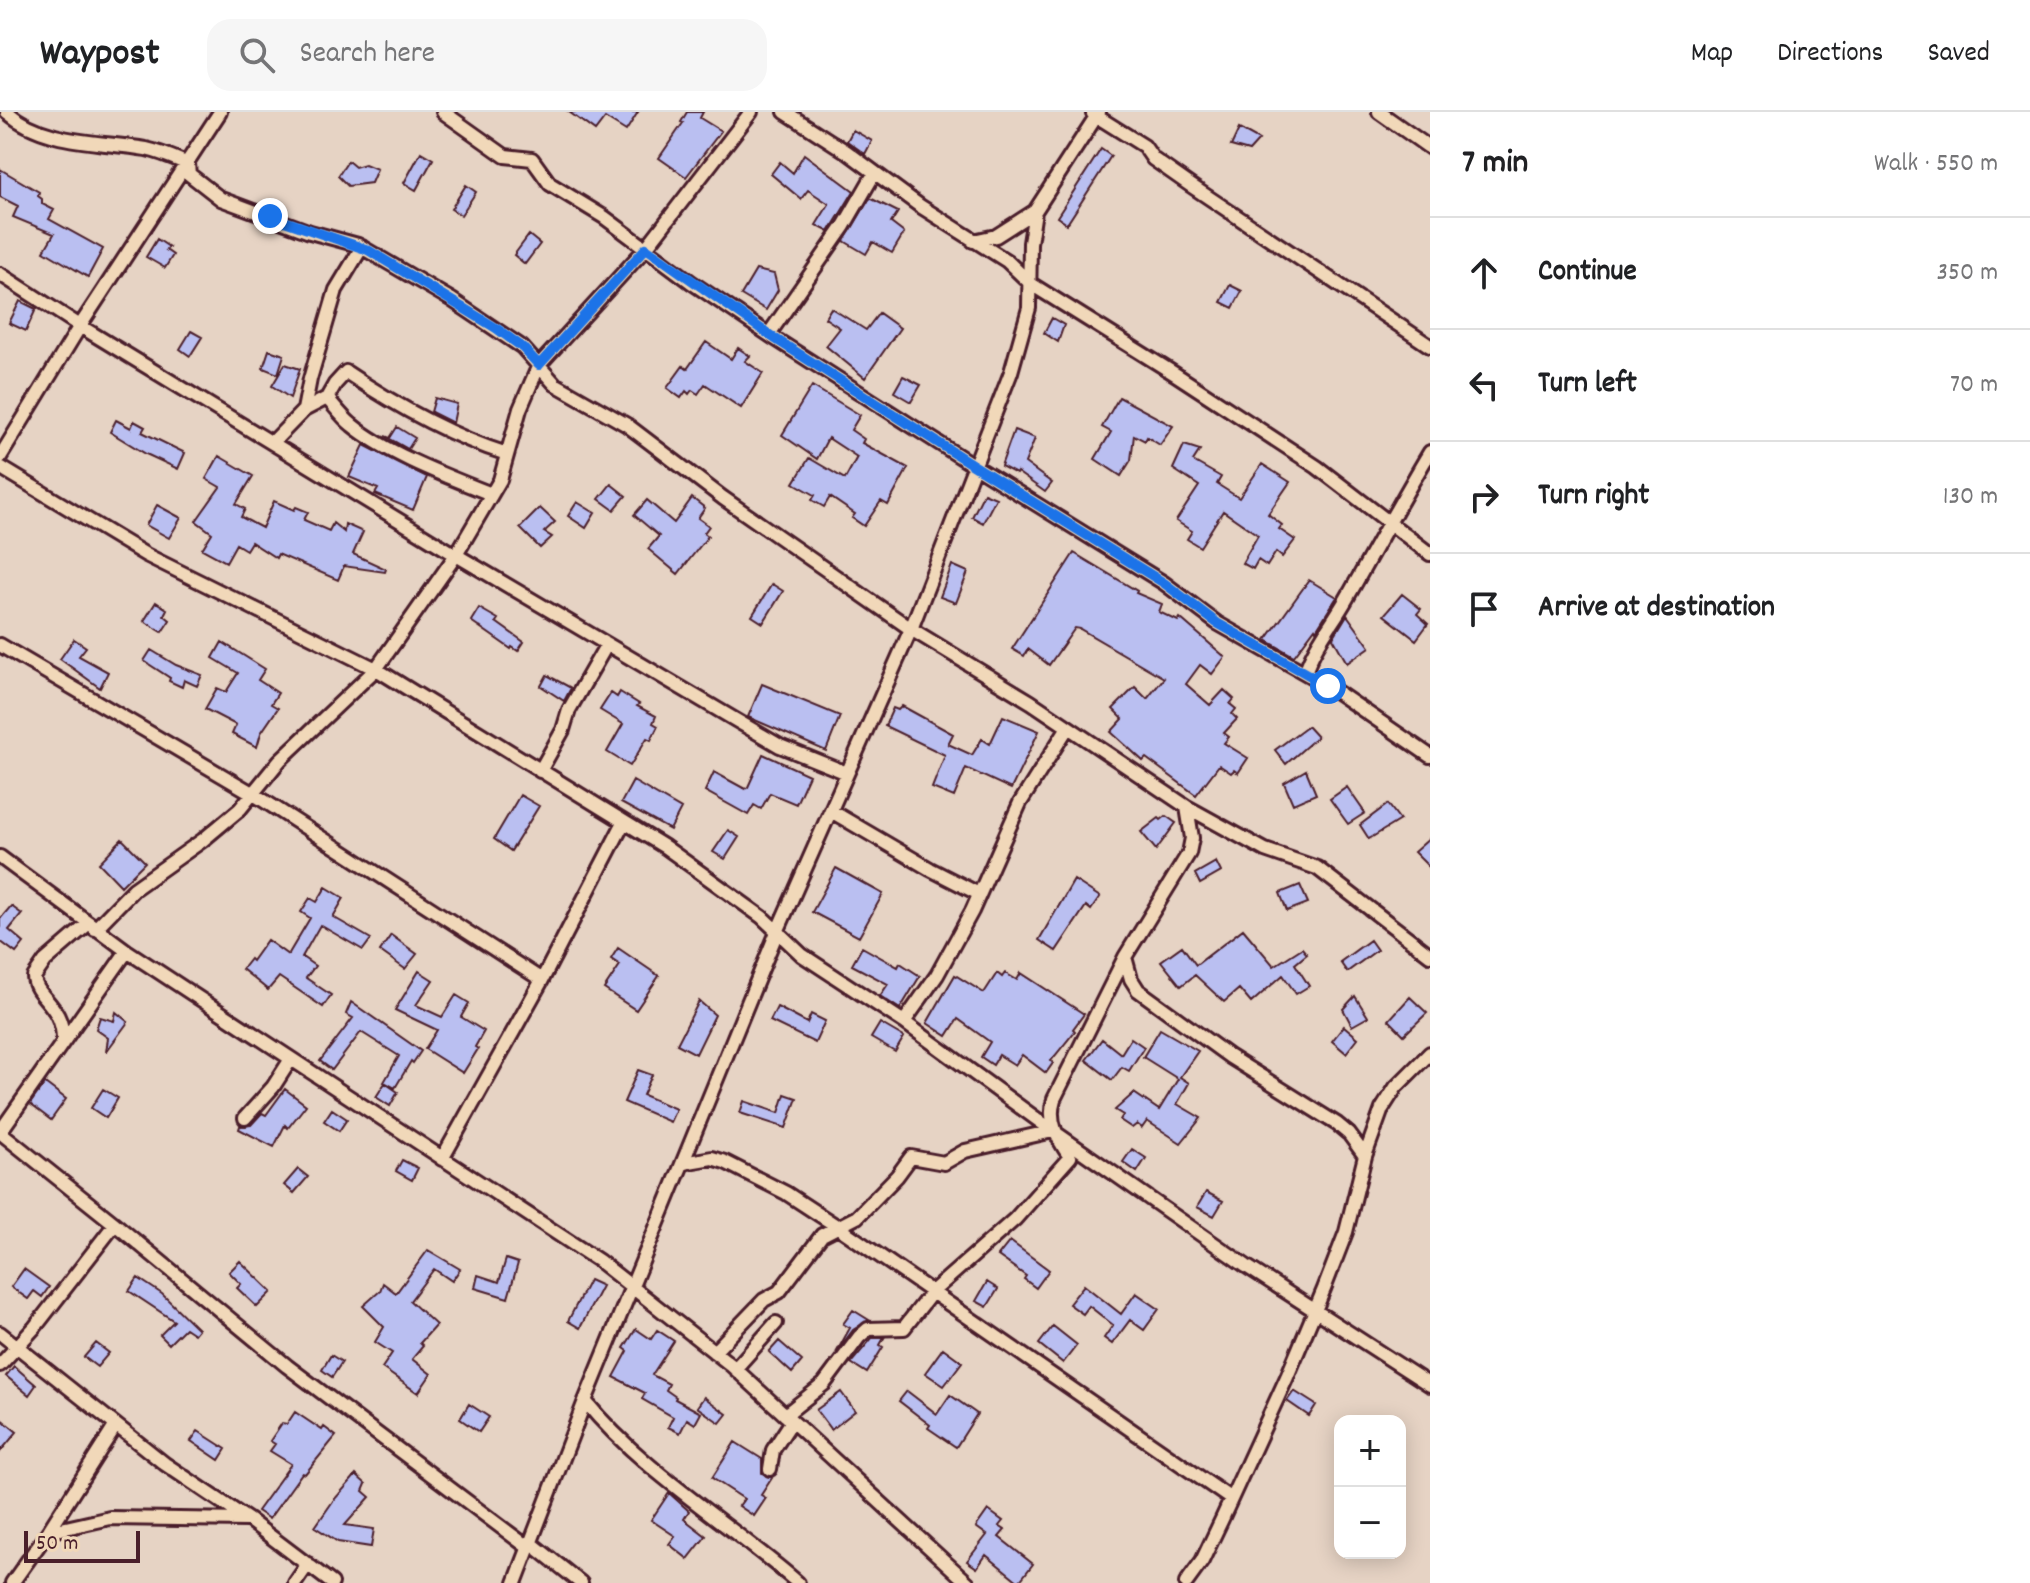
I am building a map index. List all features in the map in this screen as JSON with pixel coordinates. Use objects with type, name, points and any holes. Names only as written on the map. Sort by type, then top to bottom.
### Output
[{"type":"street","points":[[7,112],[40,131],[90,142],[146,149],[188,164]]},
{"type":"street","points":[[0,457],[80,326],[220,112]]},
{"type":"street","points":[[443,112],[505,156],[532,159],[550,184],[604,217],[691,282],[769,334],[1164,583],[1217,623],[1328,686],[1430,756]]},
{"type":"street","points":[[63,1042],[58,1014],[37,988],[34,977],[45,961],[240,809],[280,760],[376,669],[456,555],[500,480],[520,409],[539,365],[646,248],[751,112]]},
{"type":"street","points":[[785,112],[1012,266],[1031,284],[1317,467],[1430,554]]},
{"type":"street","points":[[1379,112],[1430,148]]},
{"type":"street","points":[[515,1583],[585,1401],[777,932],[911,629],[1011,372],[1024,331],[1031,284],[1030,243],[1035,211],[1095,113],[1144,146],[1153,159],[1190,185],[1430,346]]},
{"type":"street","points":[[188,164],[189,174],[221,199],[362,247],[496,328],[522,347],[555,384],[627,425],[723,498],[911,629],[1068,727],[1187,807],[1252,844],[1317,868],[1430,955]]},
{"type":"street","points":[[769,334],[844,226],[874,174]]},
{"type":"street","points":[[973,241],[996,236],[1035,211]]},
{"type":"street","points":[[304,410],[333,299],[362,247]]},
{"type":"street","points":[[0,274],[456,555],[780,746],[847,773]]},
{"type":"street","points":[[272,443],[304,410],[327,398],[346,372],[406,409],[465,438],[507,454]]},
{"type":"street","points":[[327,398],[363,434],[426,467],[491,494]]},
{"type":"street","points":[[1305,673],[1311,655],[1430,452]]},
{"type":"street","points":[[0,467],[146,555],[376,669],[624,822],[705,874],[802,955],[904,1022],[1053,1131],[1314,1310],[1430,1385]]},
{"type":"street","points":[[540,771],[563,730],[569,710],[607,644]]},
{"type":"street","points":[[0,645],[252,793],[542,980]]},
{"type":"street","points":[[904,1022],[937,975],[979,894],[1020,803],[1068,727]]},
{"type":"street","points":[[770,1469],[773,1450],[788,1418],[837,1370],[859,1337],[868,1329],[904,1328],[932,1292],[1015,1219],[1070,1157],[1053,1131],[1054,1099],[1125,957],[1189,853],[1192,838],[1187,807]]},
{"type":"street","points":[[831,811],[979,894]]},
{"type":"street","points":[[442,1159],[542,980],[624,822]]},
{"type":"street","points":[[0,857],[127,951],[599,1261],[735,1369],[968,1583]]},
{"type":"street","points":[[127,951],[0,1132],[287,1366],[581,1583]]},
{"type":"street","points":[[1125,957],[1131,979],[1138,990],[1230,1057],[1337,1124],[1349,1134],[1365,1156]]},
{"type":"street","points":[[1186,1583],[1202,1561],[1287,1377],[1346,1232],[1365,1156],[1388,1098],[1430,1053]]},
{"type":"street","points":[[245,1118],[273,1087],[291,1059]]},
{"type":"street","points":[[714,1352],[764,1300],[779,1292],[822,1235],[857,1217],[911,1157],[944,1163],[965,1151],[1053,1131]]},
{"type":"street","points":[[683,1163],[712,1158],[786,1193],[1231,1499]]},
{"type":"street","points":[[0,1365],[115,1224]]},
{"type":"street","points":[[735,1369],[776,1323]]},
{"type":"street","points":[[0,1333],[165,1464],[250,1521],[332,1583]]},
{"type":"street","points":[[585,1401],[600,1419],[667,1478],[798,1583]]},
{"type":"street","points":[[12,1583],[116,1425]]},
{"type":"street","points":[[48,1532],[110,1518],[250,1521]]},
{"type":"street","points":[[295,1583],[308,1564]]},
{"type":"building","points":[[569,112],[638,112],[626,131],[605,118],[595,131]]},
{"type":"building","points":[[687,112],[703,112],[700,118],[721,131],[686,177],[659,158]]},
{"type":"building","points":[[1239,129],[1259,140],[1249,151],[1231,146]]},
{"type":"building","points":[[853,130],[872,141],[865,154],[847,141]]},
{"type":"building","points":[[1101,149],[1111,156],[1067,224],[1057,217]]},
{"type":"building","points":[[421,152],[433,159],[416,190],[404,183]]},
{"type":"building","points":[[804,154],[854,191],[829,232],[816,225],[829,204],[808,190],[801,199],[771,174],[780,162],[793,173]]},
{"type":"building","points":[[348,161],[355,167],[365,164],[377,169],[371,183],[348,186],[338,176]]},
{"type":"building","points":[[0,169],[39,192],[42,204],[54,210],[49,219],[103,249],[88,277],[44,251],[54,234],[13,217],[18,206],[0,197]]},
{"type":"building","points":[[466,185],[476,192],[461,215],[451,209]]},
{"type":"building","points":[[870,198],[898,212],[891,223],[904,233],[892,253],[873,242],[866,254],[844,241]]},
{"type":"building","points":[[529,235],[540,244],[525,264],[514,255]]},
{"type":"building","points":[[157,239],[169,247],[166,250],[173,255],[165,268],[146,257]]},
{"type":"building","points":[[756,270],[774,274],[778,290],[766,310],[741,295]]},
{"type":"building","points":[[1230,285],[1242,291],[1233,308],[1221,302]]},
{"type":"building","points":[[20,301],[36,309],[26,331],[9,323]]},
{"type":"building","points":[[831,308],[866,330],[879,313],[900,328],[865,378],[826,346],[840,328],[825,318]]},
{"type":"building","points":[[1052,318],[1064,325],[1058,342],[1044,333]]},
{"type":"building","points":[[191,331],[202,337],[190,356],[180,349]]},
{"type":"building","points":[[706,342],[731,359],[738,348],[750,356],[745,361],[763,373],[741,408],[705,384],[698,394],[692,390],[689,394],[686,391],[681,398],[667,388],[683,366],[687,369]]},
{"type":"building","points":[[269,350],[284,355],[278,374],[263,368]]},
{"type":"building","points":[[285,364],[300,369],[290,398],[272,386]]},
{"type":"building","points":[[903,376],[921,385],[911,402],[894,392]]},
{"type":"building","points":[[812,386],[860,415],[851,430],[864,439],[862,443],[908,468],[888,505],[881,501],[864,526],[852,518],[855,514],[830,497],[824,507],[812,500],[815,495],[794,483],[809,458],[845,479],[857,457],[828,438],[817,459],[782,435]]},
{"type":"building","points":[[1119,397],[1173,426],[1160,445],[1147,437],[1145,441],[1134,435],[1131,460],[1121,476],[1095,459],[1111,432],[1102,427]]},
{"type":"building","points":[[435,398],[457,404],[453,423],[431,412]]},
{"type":"building","points":[[116,420],[131,428],[134,421],[145,427],[142,432],[185,453],[178,469],[110,432]]},
{"type":"building","points":[[397,427],[415,438],[408,449],[385,436],[390,438]]},
{"type":"building","points":[[1014,430],[1035,438],[1025,463],[1052,483],[1045,492],[1017,472],[1001,466]]},
{"type":"building","points":[[364,445],[427,477],[413,510],[375,494],[378,489],[349,477]]},
{"type":"building","points":[[1184,445],[1200,450],[1193,461],[1221,477],[1217,484],[1239,498],[1262,464],[1290,482],[1268,514],[1282,525],[1279,529],[1295,540],[1282,557],[1276,552],[1267,566],[1258,560],[1253,569],[1242,563],[1258,535],[1223,511],[1200,547],[1187,539],[1192,531],[1176,521],[1199,486],[1173,469]]},
{"type":"building","points":[[219,456],[253,476],[236,504],[245,509],[241,517],[262,528],[274,501],[294,510],[296,507],[308,512],[304,520],[329,531],[333,523],[344,532],[345,524],[363,532],[353,554],[386,569],[385,572],[344,566],[338,580],[278,554],[276,558],[251,542],[246,550],[236,544],[226,562],[202,549],[212,533],[196,521],[220,487],[206,479]]},
{"type":"building","points":[[611,484],[626,496],[614,510],[599,499]]},
{"type":"building","points":[[984,493],[996,498],[983,523],[972,517]]},
{"type":"building","points":[[692,498],[705,508],[698,518],[709,526],[704,533],[708,536],[678,574],[648,549],[659,536],[634,515],[647,500],[674,523]]},
{"type":"building","points":[[577,502],[595,513],[586,528],[568,516]]},
{"type":"building","points":[[157,505],[181,518],[169,538],[146,525]]},
{"type":"building","points":[[540,508],[555,522],[544,532],[552,537],[540,548],[520,528]]},
{"type":"building","points":[[1074,553],[1136,593],[1162,604],[1159,612],[1178,621],[1180,618],[1225,657],[1212,674],[1200,665],[1186,684],[1210,705],[1224,690],[1234,699],[1230,704],[1236,709],[1232,714],[1237,719],[1224,733],[1229,737],[1224,743],[1248,758],[1238,773],[1234,770],[1231,773],[1219,765],[1196,795],[1146,758],[1143,761],[1111,732],[1123,719],[1113,709],[1135,687],[1147,699],[1164,678],[1080,629],[1075,628],[1049,665],[1028,649],[1024,656],[1012,649]]},
{"type":"building","points":[[952,565],[968,572],[956,603],[940,597]]},
{"type":"building","points":[[1309,580],[1337,597],[1316,630],[1294,656],[1266,640]]},
{"type":"building","points":[[772,584],[783,591],[763,623],[752,616]]},
{"type":"building","points":[[1402,594],[1421,609],[1417,614],[1428,624],[1416,640],[1384,615]]},
{"type":"building","points":[[156,602],[167,609],[164,615],[170,620],[162,632],[144,621]]},
{"type":"building","points":[[479,608],[498,619],[496,622],[524,642],[518,651],[471,621]]},
{"type":"building","points":[[1347,615],[1370,647],[1347,663],[1333,638]]},
{"type":"building","points":[[74,639],[86,647],[79,656],[108,672],[100,688],[60,659]]},
{"type":"building","points":[[222,642],[265,669],[258,680],[278,693],[271,704],[278,708],[261,733],[257,747],[232,734],[236,725],[205,709],[217,688],[226,692],[238,673],[213,658]]},
{"type":"building","points":[[151,650],[176,665],[202,675],[197,686],[184,680],[182,687],[169,681],[170,678],[144,661]]},
{"type":"building","points":[[547,675],[571,688],[564,701],[541,686]]},
{"type":"building","points":[[762,684],[840,716],[826,751],[748,717]]},
{"type":"building","points":[[620,692],[656,716],[653,723],[658,726],[630,766],[607,752],[623,724],[600,710],[611,693],[617,697]]},
{"type":"building","points":[[902,706],[953,734],[948,744],[972,755],[982,739],[990,744],[1003,716],[1039,731],[1011,789],[966,768],[954,797],[932,788],[945,755],[885,726],[893,708],[898,710]]},
{"type":"building","points":[[1307,726],[1317,737],[1286,764],[1275,750]]},
{"type":"building","points":[[763,754],[809,775],[796,804],[770,793],[761,809],[754,805],[748,815],[705,791],[714,772],[745,789]]},
{"type":"building","points":[[1306,770],[1316,794],[1293,804],[1284,783]]},
{"type":"building","points":[[633,781],[681,809],[670,830],[621,803]]},
{"type":"building","points":[[1347,787],[1365,813],[1348,824],[1330,799]]},
{"type":"building","points":[[520,795],[539,806],[511,851],[494,839]]},
{"type":"building","points":[[1388,804],[1400,820],[1369,839],[1360,825]]},
{"type":"building","points":[[1166,816],[1176,823],[1156,850],[1141,832]]},
{"type":"building","points":[[728,830],[739,837],[725,859],[713,852]]},
{"type":"building","points":[[1430,838],[1430,868],[1414,852]]},
{"type":"building","points":[[122,839],[145,862],[121,886],[99,863]]},
{"type":"building","points":[[1216,862],[1221,872],[1200,884],[1195,874]]},
{"type":"building","points":[[836,868],[883,894],[859,937],[812,912]]},
{"type":"building","points":[[1074,880],[1100,897],[1091,910],[1086,906],[1056,951],[1039,940]]},
{"type":"building","points":[[1300,885],[1308,903],[1287,911],[1280,893]]},
{"type":"building","points":[[326,887],[344,898],[333,917],[371,939],[363,950],[320,925],[302,957],[315,966],[306,978],[331,995],[323,1007],[279,977],[268,990],[242,969],[267,940],[288,955],[310,918],[301,912],[310,898],[317,902]]},
{"type":"building","points":[[11,906],[22,914],[9,930],[24,943],[16,953],[0,941],[0,919]]},
{"type":"building","points":[[1243,929],[1274,966],[1302,948],[1307,954],[1295,964],[1309,986],[1296,994],[1283,975],[1251,1003],[1239,989],[1224,1002],[1195,975],[1181,986],[1161,961],[1182,946],[1196,965]]},
{"type":"building","points":[[391,935],[417,954],[405,969],[380,951]]},
{"type":"building","points":[[1370,940],[1377,950],[1347,972],[1340,962]]},
{"type":"building","points":[[862,947],[898,967],[900,963],[920,976],[900,1009],[880,996],[888,984],[852,965]]},
{"type":"building","points":[[618,948],[659,976],[636,1010],[604,989],[620,965],[611,959]]},
{"type":"building","points":[[419,971],[433,980],[416,1005],[442,1017],[456,995],[469,1003],[461,1017],[484,1031],[475,1047],[478,1049],[463,1073],[425,1049],[437,1030],[395,1010]]},
{"type":"building","points":[[997,973],[1002,977],[1005,973],[1017,980],[1021,973],[1084,1014],[1046,1073],[1022,1055],[1015,1065],[999,1055],[993,1065],[981,1057],[990,1042],[958,1019],[947,1036],[927,1023],[955,975],[984,993]]},
{"type":"building","points":[[1355,996],[1368,1017],[1352,1026],[1343,1009]]},
{"type":"building","points":[[1410,997],[1427,1013],[1404,1035],[1389,1020]]},
{"type":"building","points":[[699,1001],[715,1015],[696,1054],[677,1044]]},
{"type":"building","points":[[351,1002],[421,1051],[413,1063],[411,1061],[395,1088],[384,1082],[399,1056],[361,1032],[332,1070],[320,1061],[353,1018],[346,1014]]},
{"type":"building","points":[[777,1007],[807,1023],[811,1014],[825,1021],[815,1043],[770,1021]]},
{"type":"building","points":[[116,1012],[128,1022],[106,1052],[108,1038],[96,1029],[100,1017],[114,1021]]},
{"type":"building","points":[[880,1023],[904,1037],[895,1052],[871,1038]]},
{"type":"building","points":[[1344,1026],[1358,1038],[1346,1053],[1332,1041]]},
{"type":"building","points":[[1160,1029],[1198,1051],[1180,1077],[1189,1083],[1177,1104],[1201,1118],[1181,1143],[1147,1121],[1142,1128],[1137,1124],[1132,1128],[1120,1120],[1123,1115],[1115,1110],[1134,1093],[1159,1110],[1178,1079],[1143,1057]]},
{"type":"building","points":[[1131,1038],[1144,1047],[1129,1071],[1122,1067],[1112,1080],[1086,1060],[1102,1039],[1121,1054]]},
{"type":"building","points":[[638,1070],[652,1075],[643,1095],[676,1109],[670,1122],[624,1102]]},
{"type":"building","points":[[45,1083],[66,1099],[51,1120],[30,1104]]},
{"type":"building","points":[[385,1083],[398,1092],[390,1106],[376,1097]]},
{"type":"building","points":[[103,1089],[118,1098],[106,1118],[91,1108]]},
{"type":"building","points":[[285,1089],[306,1105],[288,1128],[285,1125],[274,1147],[239,1129],[240,1126],[251,1125],[262,1113],[266,1115]]},
{"type":"building","points":[[785,1094],[797,1098],[786,1128],[740,1113],[744,1101],[779,1113]]},
{"type":"building","points":[[332,1109],[347,1119],[339,1131],[324,1121]]},
{"type":"building","points":[[1132,1149],[1146,1158],[1137,1172],[1123,1162]]},
{"type":"building","points":[[402,1160],[418,1168],[412,1180],[396,1171]]},
{"type":"building","points":[[298,1169],[308,1177],[294,1193],[284,1185]]},
{"type":"building","points":[[1206,1192],[1223,1201],[1214,1216],[1197,1207]]},
{"type":"building","points":[[1010,1241],[1049,1270],[1036,1288],[1024,1279],[1026,1276],[998,1256]]},
{"type":"building","points":[[428,1250],[460,1269],[452,1281],[434,1269],[410,1301],[436,1325],[420,1343],[423,1346],[412,1359],[431,1374],[418,1393],[382,1368],[392,1353],[375,1342],[384,1327],[363,1306],[380,1291],[383,1283],[396,1293]]},
{"type":"building","points":[[506,1259],[518,1263],[508,1298],[475,1288],[478,1275],[499,1282]]},
{"type":"building","points":[[240,1261],[272,1292],[257,1307],[237,1288],[241,1284],[229,1272]]},
{"type":"building","points":[[24,1269],[49,1287],[42,1297],[34,1291],[28,1299],[11,1287]]},
{"type":"building","points":[[138,1278],[162,1294],[198,1329],[194,1334],[185,1328],[169,1344],[160,1335],[174,1321],[129,1291]]},
{"type":"building","points":[[589,1280],[602,1286],[580,1328],[568,1321]]},
{"type":"building","points":[[987,1282],[998,1289],[987,1307],[976,1301]]},
{"type":"building","points":[[1084,1285],[1121,1314],[1136,1293],[1159,1309],[1144,1330],[1130,1320],[1112,1344],[1104,1338],[1113,1325],[1089,1306],[1083,1314],[1069,1304]]},
{"type":"building","points":[[853,1310],[869,1320],[853,1330],[836,1353],[850,1328],[843,1324]]},
{"type":"building","points":[[1053,1326],[1077,1345],[1063,1363],[1039,1344]]},
{"type":"building","points":[[636,1329],[651,1339],[657,1330],[674,1341],[652,1375],[669,1384],[666,1390],[675,1399],[701,1413],[695,1424],[687,1419],[680,1433],[668,1427],[673,1417],[642,1399],[645,1393],[614,1377],[628,1351],[624,1348]]},
{"type":"building","points":[[872,1338],[884,1338],[880,1345],[883,1347],[867,1373],[851,1363]]},
{"type":"building","points":[[779,1341],[802,1361],[792,1373],[769,1352]]},
{"type":"building","points":[[96,1343],[109,1353],[97,1367],[84,1357]]},
{"type":"building","points":[[943,1348],[962,1362],[944,1386],[925,1373]]},
{"type":"building","points":[[331,1355],[342,1362],[332,1377],[322,1370]]},
{"type":"building","points":[[14,1366],[36,1385],[29,1395],[6,1376]]},
{"type":"building","points":[[907,1391],[937,1414],[950,1395],[977,1414],[956,1447],[928,1428],[930,1425],[899,1401]]},
{"type":"building","points":[[1294,1391],[1316,1405],[1309,1416],[1287,1401]]},
{"type":"building","points":[[841,1392],[855,1411],[831,1430],[816,1410]]},
{"type":"building","points":[[704,1397],[727,1414],[720,1423],[697,1407]]},
{"type":"building","points":[[469,1404],[489,1417],[479,1432],[460,1419]]},
{"type":"building","points":[[295,1412],[336,1436],[305,1474],[302,1473],[269,1519],[257,1511],[291,1464],[270,1451],[275,1444],[270,1441],[282,1423],[287,1424]]},
{"type":"building","points":[[0,1418],[17,1432],[0,1452]]},
{"type":"building","points":[[198,1431],[226,1449],[219,1460],[191,1441]]},
{"type":"building","points":[[735,1442],[762,1459],[762,1473],[772,1478],[761,1495],[766,1498],[754,1516],[739,1506],[744,1499],[712,1478]]},
{"type":"building","points":[[356,1475],[366,1484],[363,1491],[370,1497],[345,1525],[374,1529],[371,1547],[338,1542],[315,1527]]},
{"type":"building","points":[[669,1493],[689,1511],[684,1519],[706,1536],[688,1559],[669,1544],[675,1536],[651,1520]]},
{"type":"building","points":[[988,1510],[1003,1521],[999,1526],[1005,1530],[999,1537],[1033,1564],[1019,1582],[986,1555],[977,1568],[967,1561],[987,1535],[976,1527]]},
{"type":"route","points":[[270,216],[368,250],[496,328],[522,347],[539,365],[646,248],[774,338],[1174,589],[1217,623],[1328,686]]}]
